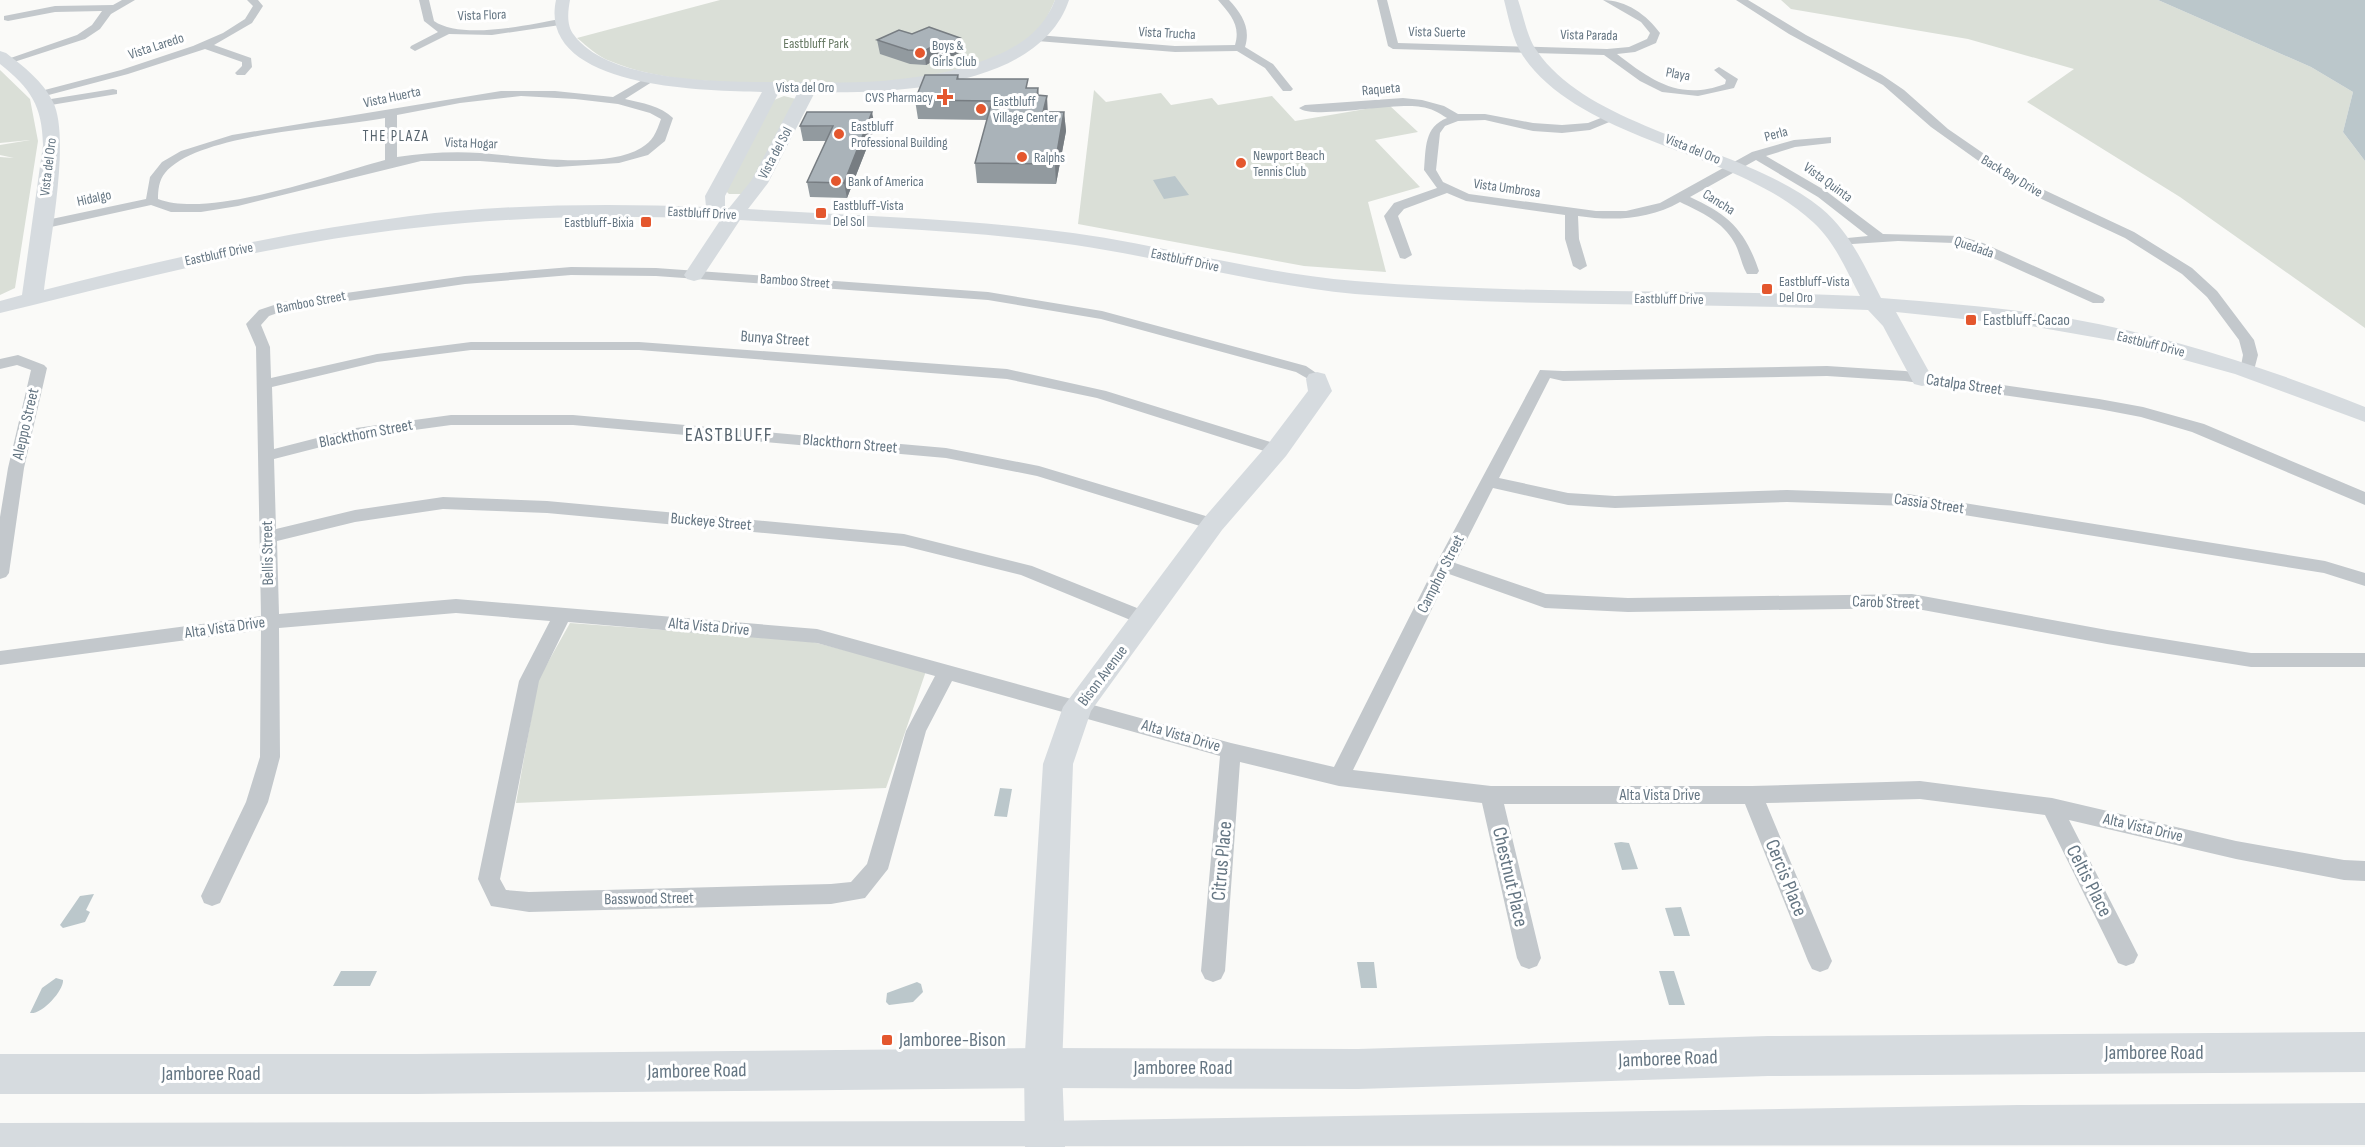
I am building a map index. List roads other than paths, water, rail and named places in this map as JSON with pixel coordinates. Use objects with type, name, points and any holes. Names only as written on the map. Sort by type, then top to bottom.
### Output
[{"type":"main road","name":"Jamboree Road","points":[[0,1074],[416,1074],[1043,1068],[1358,1069],[1768,1056],[2365,1052]]},
{"type":"main road","points":[[0,1145],[1043,1146],[2006,1127],[2365,1124]]},
{"type":"street","points":[[8,18],[55,9],[112,8],[130,0]]},
{"type":"street","name":"Vista Laredo","points":[[44,98],[205,45],[237,30],[255,15],[258,6],[252,0]]},
{"type":"street","name":"Vista Flora","points":[[426,0],[428,22],[434,27],[447,31],[503,30],[560,22]]},
{"type":"street","points":[[560,22],[563,0]]},
{"type":"street","name":"Vista del Oro","points":[[560,22],[569,39],[591,57],[613,67],[651,78],[702,85],[871,87],[944,77],[1005,57],[1037,38],[1053,23],[1062,0]]},
{"type":"street","points":[[1223,0],[1233,10],[1243,30],[1244,36],[1239,48],[1269,66],[1287,88]]},
{"type":"street","name":"Vista Suerte","points":[[1382,0],[1393,46],[1527,48]]},
{"type":"street","name":"Vista del Oro","points":[[1511,0],[1527,48],[1553,78],[1579,97],[1615,116],[1774,184],[1821,218],[1842,242],[1875,304],[1875,316],[1913,377]]},
{"type":"street","name":"Vista Parada","points":[[1527,48],[1608,52],[1631,50],[1652,41],[1655,33],[1645,20],[1608,0]]},
{"type":"street","name":"Back Bay Drive","points":[[1741,0],[1788,29],[1876,76],[1900,93],[1942,130],[2011,177],[2035,191],[2127,232],[2176,263],[2218,301],[2248,342],[2252,354],[2248,371]]},
{"type":"street","points":[[3,58],[81,37],[96,27],[112,8]]},
{"type":"street","points":[[415,48],[447,31]]},
{"type":"street","name":"Vista Trucha","points":[[1037,38],[1164,49],[1239,48]]},
{"type":"street","points":[[205,45],[247,60],[247,67],[241,73]]},
{"type":"street","name":"Playa","points":[[1608,52],[1665,90],[1706,92],[1730,86],[1732,79],[1719,70]]},
{"type":"street","points":[[3,58],[28,78],[44,98],[113,92]]},
{"type":"street","points":[[613,102],[651,78]]},
{"type":"street","name":"Vista del Sol","points":[[773,87],[715,196],[725,214],[759,183],[809,87]]},
{"type":"street","name":"Vista Huerta","points":[[152,201],[151,191],[160,169],[191,152],[260,133],[391,113],[460,99],[511,94],[559,94],[641,107],[667,118]]},
{"type":"street","name":"Vista del Oro","points":[[32,299],[52,145],[52,123],[44,98]]},
{"type":"street","name":"Raqueta","points":[[1305,108],[1339,109],[1413,102],[1443,109],[1456,118]]},
{"type":"street","points":[[391,113],[392,161]]},
{"type":"street","points":[[1406,255],[1391,216],[1399,206],[1446,189],[1432,176],[1430,170],[1434,132],[1441,124],[1456,118],[1485,117],[1533,127],[1562,129],[1585,127],[1615,116]]},
{"type":"street","name":"Vista Hogar","points":[[152,201],[166,208],[214,208],[392,161],[452,156],[585,163],[610,162],[636,155],[655,145],[665,133],[667,118]]},
{"type":"street","name":"Perla","points":[[1734,166],[1756,155],[1794,144],[1827,140]]},
{"type":"street","name":"Vista Quinta","points":[[1756,155],[1822,194],[1879,238]]},
{"type":"street","name":"Vista Umbrosa","points":[[1446,189],[1479,200],[1613,216],[1654,210],[1734,166]]},
{"type":"street","name":"Cancha","points":[[1679,197],[1712,213],[1733,229],[1745,246],[1752,271]]},
{"type":"street","name":"Hidalgo","points":[[42,225],[152,201]]},
{"type":"street","name":"Eastbluff Drive","points":[[0,307],[210,256],[367,228],[480,216],[571,211],[725,214],[1050,236],[1127,248],[1267,276],[1379,290],[1467,295],[1875,304],[1995,314],[2071,325],[2175,349],[2248,371],[2365,415]]},
{"type":"street","points":[[1571,212],[1572,239],[1580,266]]},
{"type":"street","points":[[687,274],[725,214]]},
{"type":"street","name":"Quedada","points":[[1842,242],[1879,238],[1942,237],[1968,242],[2098,300]]},
{"type":"street","name":"Bamboo Street","points":[[264,313],[283,306],[465,280],[571,271],[687,274],[965,294],[1102,315],[1301,369],[1317,379]]},
{"type":"street","name":"Bellis Street","points":[[212,896],[257,802],[270,757],[270,622],[264,384],[262,347],[253,324],[264,313]]},
{"type":"street","name":"Bunya Street","points":[[264,384],[377,358],[471,346],[639,346],[1007,374],[1101,394],[1277,450]]},
{"type":"street","name":"Aleppo Street","points":[[0,364],[18,360],[39,368],[8,470],[0,573]]},
{"type":"street","name":"Catalpa Street","points":[[1545,373],[1563,376],[1804,371],[1913,377],[2090,402],[2161,417],[2227,440],[2365,500]]},
{"type":"street","name":"Camphor Street","points":[[1339,777],[1444,566],[1545,373]]},
{"type":"street","name":"Bison Avenue","points":[[1043,1146],[1043,1068],[1058,764],[1078,707],[1214,524],[1277,450],[1320,391],[1317,379]]},
{"type":"street","name":"Blackthorn Street","points":[[265,456],[356,433],[451,420],[573,420],[946,453],[1039,471],[1214,524]]},
{"type":"street","name":"Cassia Street","points":[[1489,482],[1568,499],[1615,502],[1787,496],[1908,500],[2325,567],[2365,580]]},
{"type":"street","name":"Buckeye Street","points":[[268,537],[354,516],[443,503],[547,507],[904,540],[1026,570],[1145,619]]},
{"type":"street","name":"Carob Street","points":[[1444,566],[1545,601],[1628,605],[1912,601],[2107,637],[2251,660],[2365,660]]},
{"type":"street","name":"Alta Vista Drive","points":[[0,658],[270,622],[456,606],[817,636],[1231,751],[1339,777],[1491,795],[1752,795],[1920,790],[2052,807],[2236,850],[2343,870],[2365,871]]},
{"type":"street","name":"Basswood Street","points":[[562,615],[529,681],[489,879],[499,899],[529,902],[831,894],[857,891],[877,869],[915,731],[948,671]]},
{"type":"street","name":"Citrus Place","points":[[1213,971],[1231,751]]},
{"type":"street","name":"Chestnut Place","points":[[1491,795],[1529,958]]},
{"type":"street","name":"Cercis Place","points":[[1752,795],[1820,961]]},
{"type":"street","name":"Celtis Place","points":[[2052,807],[2126,955]]},
{"type":"place","name":"Boys & Girls Club","points":[[920,53]]},
{"type":"place","name":"CVS Pharmacy","points":[[945,97]]},
{"type":"place","name":"Eastbluff Village Center","points":[[981,109]]},
{"type":"place","name":"Eastbluff Professional Building","points":[[839,134]]},
{"type":"place","name":"Ralphs","points":[[1022,157]]},
{"type":"place","name":"Newport Beach Tennis Club","points":[[1241,163]]},
{"type":"place","name":"Bank of America","points":[[836,181]]},
{"type":"place","name":"Eastbluff-Vista Del Sol","points":[[821,213]]},
{"type":"place","name":"Eastbluff-Bixia","points":[[646,222]]},
{"type":"place","name":"Eastbluff-Vista Del Oro","points":[[1767,289]]},
{"type":"place","name":"Eastbluff-Cacao","points":[[1971,320]]},
{"type":"place","name":"Jamboree-Bison","points":[[887,1040]]},
{"type":"district","name":"THE PLAZA","points":[[396,136]]},
{"type":"district","name":"EASTBLUFF","points":[[729,435]]},
{"type":"park label","name":"Eastbluff Park","points":[[816,43]]}]
